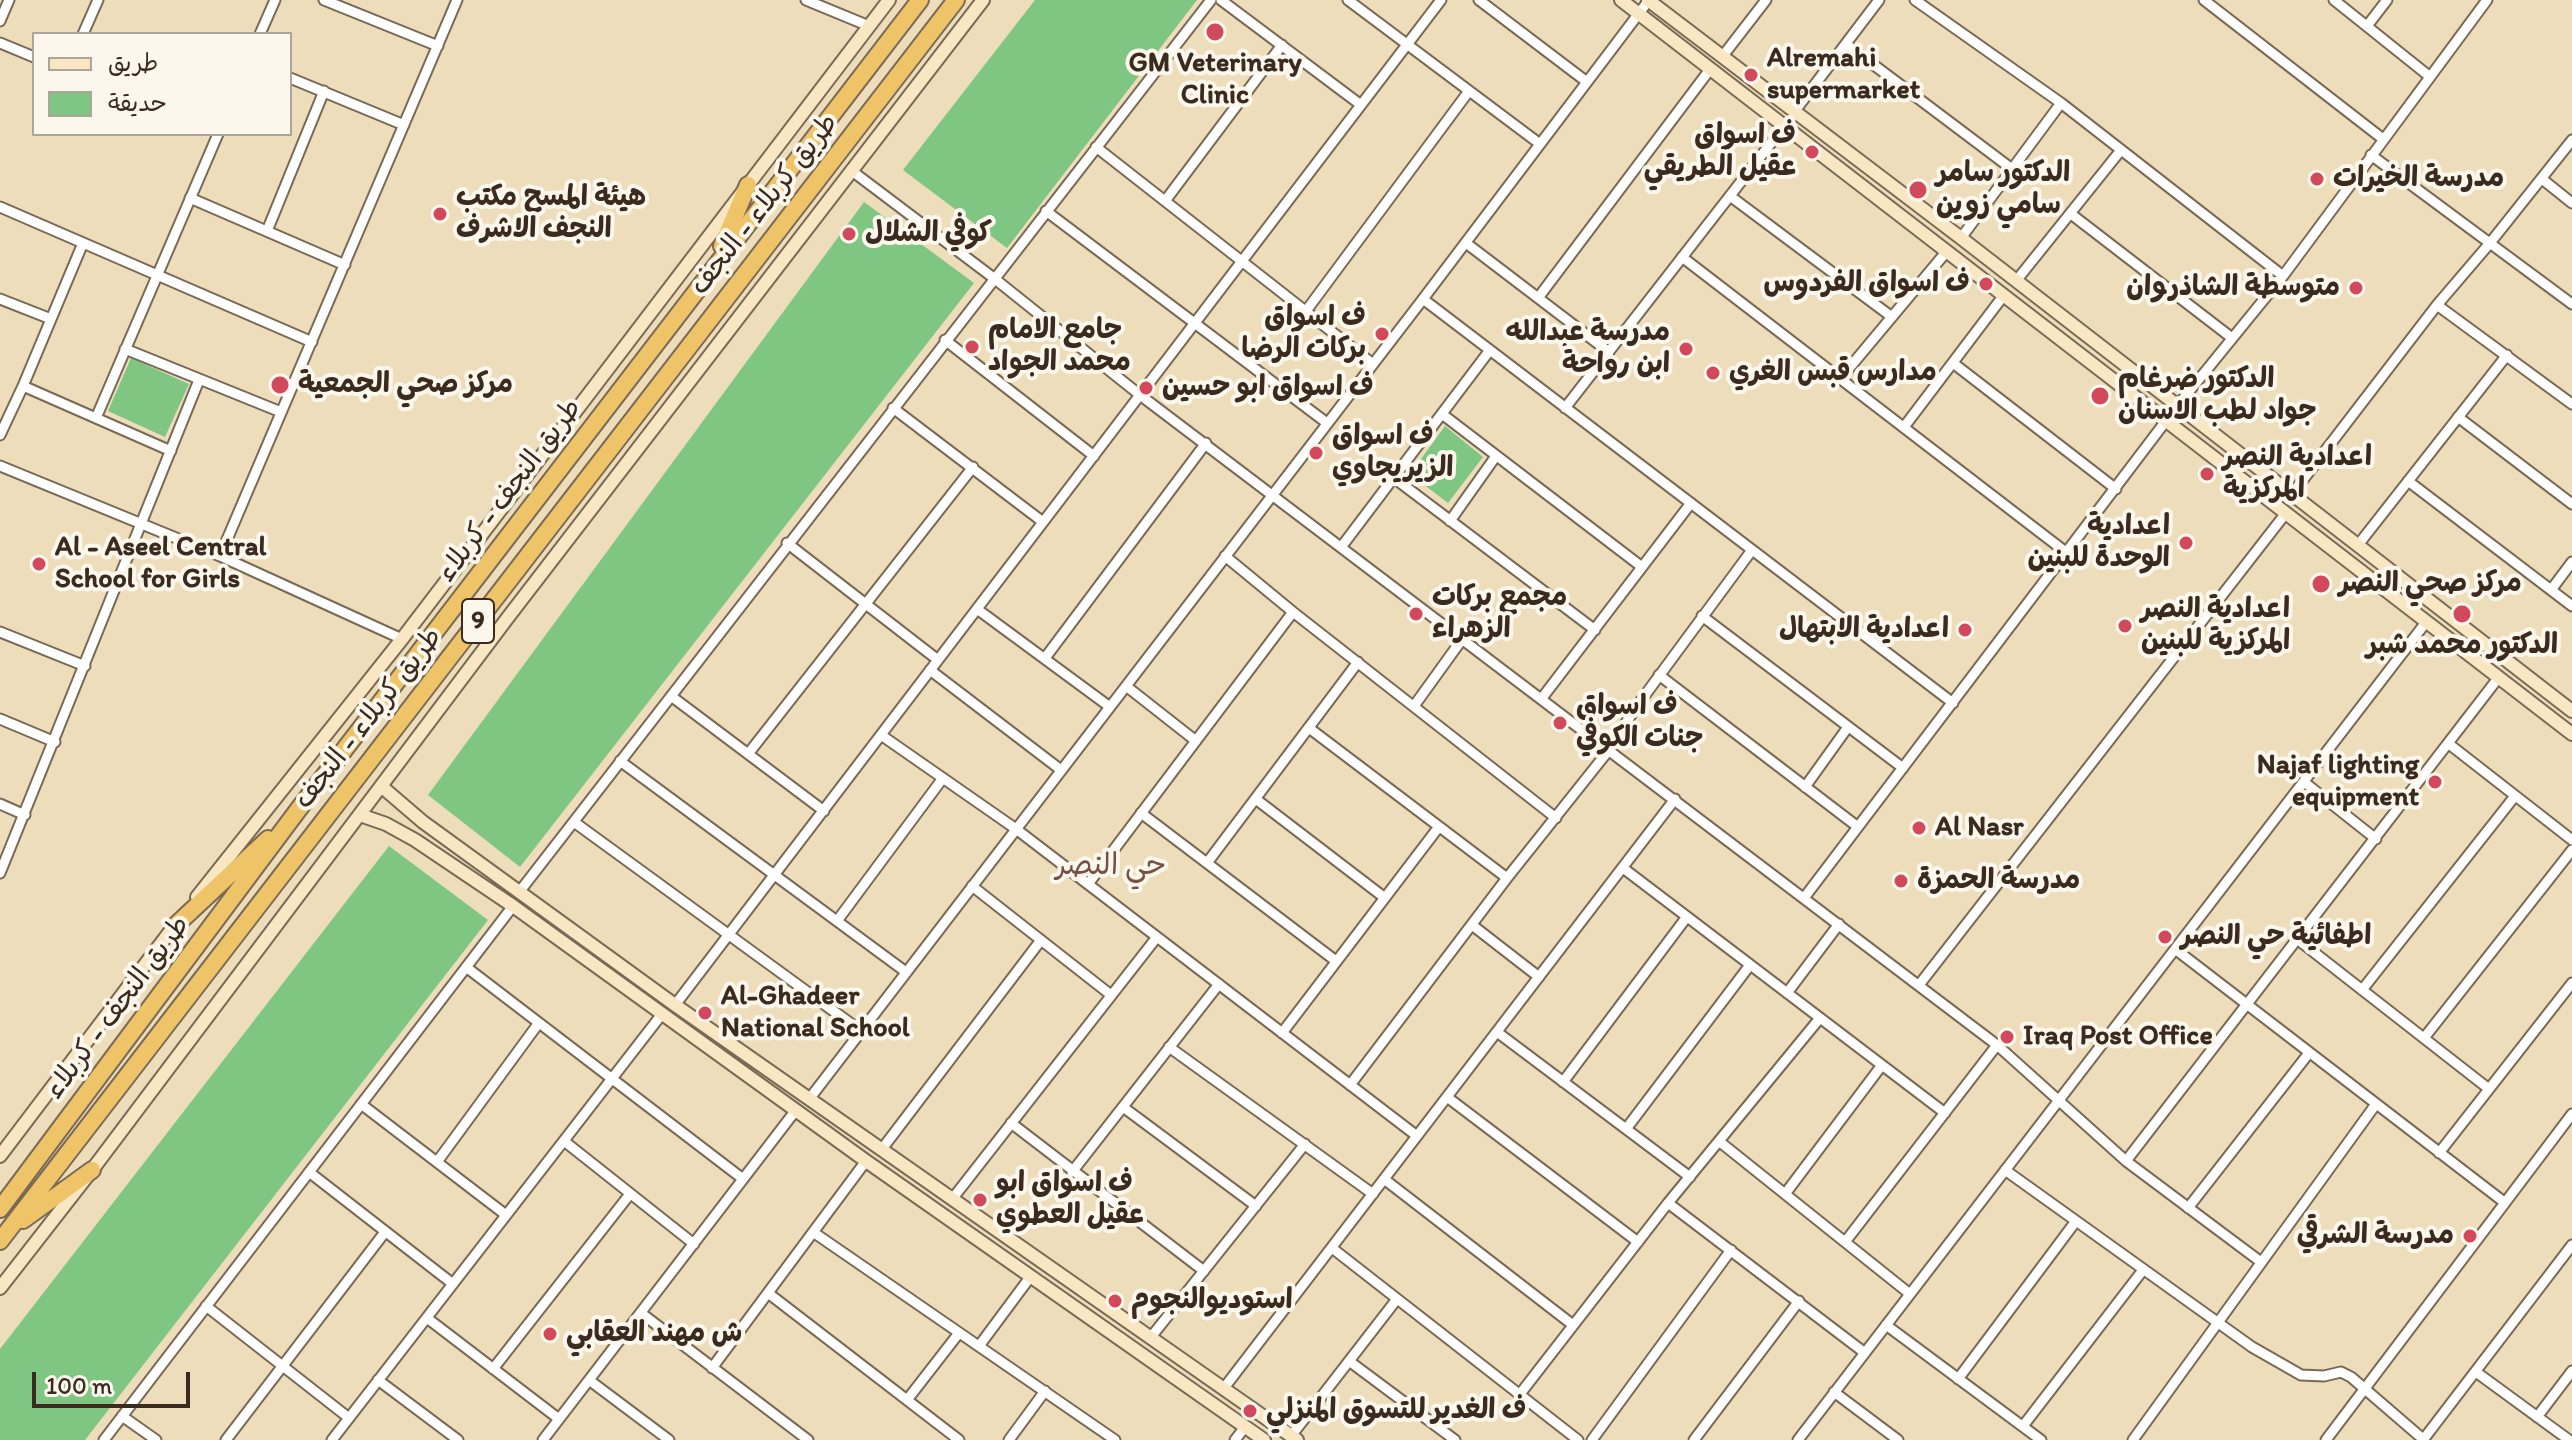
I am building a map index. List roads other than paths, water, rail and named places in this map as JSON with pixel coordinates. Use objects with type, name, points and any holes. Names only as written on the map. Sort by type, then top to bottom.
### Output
[{"type":"highway","name":"طريق النجف - کربلاء","points":[[0,1209],[7,1194],[298,810],[920,0]]},
{"type":"highway","name":"طريق کربلاء - النجف","points":[[4,1236],[956,0]]},
{"type":"highway","points":[[713,268],[748,185]]},
{"type":"highway","points":[[175,926],[298,810]]},
{"type":"highway","points":[[4,1236],[92,1170]]},
{"type":"street","points":[[0,21],[9,0]]},
{"type":"street","points":[[84,32],[98,0]]},
{"type":"street","points":[[261,32],[275,0]]},
{"type":"street","points":[[324,0],[438,46]]},
{"type":"street","points":[[220,556],[457,0]]},
{"type":"street","points":[[806,0],[869,26]]},
{"type":"street","points":[[0,1156],[175,926],[402,639],[889,0]]},
{"type":"street","points":[[0,1288],[983,0]]},
{"type":"street","points":[[520,891],[1211,0]]},
{"type":"street","points":[[1221,0],[1361,105]]},
{"type":"street","points":[[1348,0],[1540,144]]},
{"type":"street","points":[[675,1005],[1441,0]]},
{"type":"street","points":[[1479,0],[1587,82]]},
{"type":"street","points":[[810,1098],[1466,243],[1648,0],[2572,711],[2561,725]]},
{"type":"street","points":[[1722,57],[1766,0]]},
{"type":"street","points":[[1794,112],[1879,0]]},
{"type":"street","points":[[1915,0],[2061,103],[2283,276]]},
{"type":"street","points":[[2204,0],[2383,139]]},
{"type":"street","points":[[2334,0],[2429,76]]},
{"type":"street","points":[[2367,26],[2387,0]]},
{"type":"street","points":[[1804,898],[2178,405],[2283,276],[2487,0]]},
{"type":"street","points":[[1626,1],[2572,734]]},
{"type":"street","points":[[1653,24],[1656,15],[1663,12]]},
{"type":"street","points":[[0,43],[32,56]]},
{"type":"street","points":[[1846,44],[2012,169]]},
{"type":"street","points":[[1165,201],[1282,45]]},
{"type":"street","points":[[1538,298],[1711,68]]},
{"type":"street","points":[[292,79],[404,125]]},
{"type":"street","points":[[267,231],[324,91]]},
{"type":"street","points":[[1306,311],[1469,91]]},
{"type":"street","points":[[1961,238],[2061,103]]},
{"type":"street","points":[[1565,408],[1785,125]]},
{"type":"street","points":[[96,418],[217,136]]},
{"type":"street","points":[[2292,494],[2437,305],[2572,140]]},
{"type":"street","points":[[1096,147],[1373,364]]},
{"type":"street","points":[[2016,281],[2121,150]]},
{"type":"street","points":[[2371,155],[2572,304]]},
{"type":"street","points":[[852,171],[995,279],[1140,395],[1997,1045],[2126,1161],[2261,1262]]},
{"type":"street","points":[[2542,179],[2572,203]]},
{"type":"street","points":[[1730,196],[1892,317]]},
{"type":"street","points":[[190,198],[345,265]]},
{"type":"street","points":[[0,207],[312,342]]},
{"type":"street","points":[[1046,211],[1327,423]]},
{"type":"street","points":[[2071,214],[2232,338]]},
{"type":"street","points":[[0,435],[83,243]]},
{"type":"street","points":[[1466,243],[1609,352]]},
{"type":"street","points":[[1840,379],[1947,251]]},
{"type":"street","points":[[1682,257],[2067,553]]},
{"type":"street","points":[[1904,427],[2004,295]]},
{"type":"street","points":[[0,299],[51,319]]},
{"type":"street","points":[[1423,299],[1953,703]]},
{"type":"street","points":[[2437,305],[2572,404]]},
{"type":"street","points":[[945,340],[1094,456]]},
{"type":"street","points":[[125,349],[281,412]]},
{"type":"street","points":[[1342,546],[1490,350]]},
{"type":"street","points":[[2358,545],[2507,355]]},
{"type":"street","points":[[1953,363],[2116,489]]},
{"type":"street","points":[[0,873],[199,380]]},
{"type":"street","points":[[23,386],[171,451]]},
{"type":"street","points":[[2147,406],[2157,401],[2159,391]]},
{"type":"street","points":[[893,408],[1043,522]]},
{"type":"street","points":[[1442,414],[1642,567]]},
{"type":"street","points":[[2458,417],[2572,504]]},
{"type":"street","points":[[2188,437],[2190,426],[2200,422]]},
{"type":"street","points":[[1045,658],[1206,443]]},
{"type":"street","points":[[1450,521],[1496,456]]},
{"type":"street","points":[[0,466],[220,556],[402,639]]},
{"type":"street","points":[[748,754],[973,467]]},
{"type":"street","points":[[1394,478],[1595,630]]},
{"type":"street","points":[[2408,481],[2572,606]]},
{"type":"street","points":[[1542,698],[1691,503]]},
{"type":"street","points":[[1919,985],[2286,513]]},
{"type":"street","points":[[787,543],[938,660]]},
{"type":"street","points":[[1350,1085],[1507,878],[1609,750],[1659,675],[1752,550]]},
{"type":"street","points":[[1225,556],[1556,818]]},
{"type":"street","points":[[2551,590],[2572,562]]},
{"type":"street","points":[[977,609],[1110,707]]},
{"type":"street","points":[[1088,884],[1293,612]]},
{"type":"street","points":[[1702,616],[1903,768]]},
{"type":"street","points":[[1798,1440],[2427,621]]},
{"type":"street","points":[[0,632],[85,666]]},
{"type":"street","points":[[1414,706],[1463,638]]},
{"type":"street","points":[[1207,863],[1358,662]]},
{"type":"street","points":[[930,670],[1061,770]]},
{"type":"street","points":[[1659,675],[1858,827]]},
{"type":"street","points":[[2126,1161],[2499,677]]},
{"type":"street","points":[[1126,686],[1196,741]]},
{"type":"street","points":[[2540,709],[2549,704],[2549,693]]},
{"type":"street","points":[[671,696],[824,811]]},
{"type":"street","points":[[0,719],[55,742]]},
{"type":"street","points":[[1805,787],[1848,727]]},
{"type":"street","points":[[1309,728],[1507,878]]},
{"type":"street","points":[[881,735],[1016,829],[1417,1136]]},
{"type":"street","points":[[2449,744],[2572,840]]},
{"type":"street","points":[[620,761],[906,972]]},
{"type":"street","points":[[837,921],[943,778]]},
{"type":"street","points":[[2304,782],[2376,839]]},
{"type":"street","points":[[381,786],[423,822],[675,1005],[1294,1438],[1397,1299]]},
{"type":"street","points":[[2362,990],[2515,796]]},
{"type":"street","points":[[1224,1388],[1675,799]]},
{"type":"street","points":[[1257,800],[1385,898]]},
{"type":"street","points":[[0,804],[25,815]]},
{"type":"street","points":[[1141,813],[1336,961]]},
{"type":"street","points":[[360,815],[386,824],[415,840],[513,906],[866,1161],[1264,1440]]},
{"type":"street","points":[[415,840],[411,831],[418,822],[423,822]]},
{"type":"street","points":[[574,822],[861,1031]]},
{"type":"street","points":[[1282,1033],[1438,828]]},
{"type":"street","points":[[2424,1038],[2572,850]]},
{"type":"street","points":[[1623,868],[1945,1113]]},
{"type":"street","points":[[972,886],[1111,995]]},
{"type":"street","points":[[104,1440],[513,906]]},
{"type":"street","points":[[1563,1082],[1686,918]]},
{"type":"street","points":[[1787,993],[1839,924]]},
{"type":"street","points":[[1472,925],[1539,977]]},
{"type":"street","points":[[938,1211],[939,1200],[951,1197],[1157,937]]},
{"type":"street","points":[[2297,939],[2489,1089]]},
{"type":"street","points":[[882,1149],[1041,940]]},
{"type":"street","points":[[2175,949],[2504,1202]]},
{"type":"street","points":[[1626,1129],[1750,965]]},
{"type":"street","points":[[466,967],[743,1179]]},
{"type":"street","points":[[1072,1172],[1219,984]]},
{"type":"street","points":[[2439,1153],[2571,986]]},
{"type":"street","points":[[332,1440],[662,1014]]},
{"type":"street","points":[[1520,1394],[1668,1203],[1820,1018]]},
{"type":"street","points":[[437,1162],[538,1024]]},
{"type":"street","points":[[1497,1032],[1690,1177]]},
{"type":"street","points":[[1845,1242],[1997,1045]]},
{"type":"street","points":[[1169,1047],[1373,1194]]},
{"type":"street","points":[[2188,1208],[2309,1053]]},
{"type":"street","points":[[1785,1194],[1882,1065]]},
{"type":"street","points":[[1447,1097],[1638,1242]]},
{"type":"street","points":[[361,1104],[506,1215]]},
{"type":"street","points":[[2133,1440],[2376,1104]]},
{"type":"street","points":[[1123,1107],[1256,1206]]},
{"type":"street","points":[[543,1440],[796,1110]]},
{"type":"street","points":[[2326,1440],[2572,1114]]},
{"type":"street","points":[[1011,1123],[1204,1271]]},
{"type":"street","points":[[564,1141],[694,1244]]},
{"type":"street","points":[[1720,1142],[1910,1294]]},
{"type":"street","points":[[1151,1337],[1305,1144]]},
{"type":"street","points":[[712,1368],[866,1161]]},
{"type":"street","points":[[2005,1170],[2252,1347],[2301,1375],[2324,1376],[2341,1372],[2366,1389],[2423,1440],[2572,1245]]},
{"type":"street","points":[[309,1172],[453,1284]]},
{"type":"street","points":[[905,1188],[916,1184],[916,1172]]},
{"type":"street","points":[[1384,1179],[1573,1325]]},
{"type":"street","points":[[493,1369],[630,1194]]},
{"type":"street","points":[[1668,1203],[1865,1353]]},
{"type":"street","points":[[1958,1379],[2076,1221]]},
{"type":"street","points":[[226,1440],[385,1232]]},
{"type":"street","points":[[813,1232],[1115,1440]]},
{"type":"street","points":[[1332,1248],[1578,1440]]},
{"type":"street","points":[[1592,1440],[1731,1250]]},
{"type":"street","points":[[2023,1426],[2143,1270]]},
{"type":"street","points":[[979,1346],[1031,1276]]},
{"type":"street","points":[[768,1293],[959,1440]]},
{"type":"street","points":[[1694,1440],[1799,1301]]},
{"type":"street","points":[[206,1306],[349,1418]]},
{"type":"street","points":[[641,1313],[801,1438]]},
{"type":"street","points":[[427,1318],[559,1419]]},
{"type":"street","points":[[1886,1325],[2041,1440]]},
{"type":"street","points":[[907,1400],[959,1333]]},
{"type":"street","points":[[1349,1361],[1455,1440]]},
{"type":"street","points":[[2537,1417],[2572,1371]]},
{"type":"street","points":[[2476,1372],[2569,1440]]},
{"type":"street","points":[[378,1380],[444,1436],[458,1440]]},
{"type":"street","points":[[589,1380],[669,1440]]},
{"type":"street","points":[[1009,1440],[1045,1391]]},
{"type":"street","points":[[1834,1392],[1898,1440]]},
{"type":"street","points":[[122,1416],[156,1440]]},
{"type":"street","points":[[1235,1440],[1245,1427]]},
{"type":"street","points":[[648,1440],[656,1430]]},
{"type":"place","name":"GM Veterinary Clinic","points":[[1215,32]]},
{"type":"place","name":"Alremahi supermarket","points":[[1751,75]]},
{"type":"place","name":"ف اسواق عقيل الطريقي","points":[[1812,152]]},
{"type":"place","name":"مدرسة الخيرات","points":[[2317,179]]},
{"type":"place","name":"الدكتور سامر سامي زوين","points":[[1918,190]]},
{"type":"place","name":"هيئة المسح مكتب النجف الاشرف","points":[[440,214]]},
{"type":"place","name":"كوفي الشلال","points":[[849,234]]},
{"type":"place","name":"ف اسواق الفردوس","points":[[1986,284]]},
{"type":"place","name":"متوسطة الشاذروان","points":[[2356,288]]},
{"type":"place","name":"ف اسواق بركات الرضا","points":[[1382,334]]},
{"type":"place","name":"جامع الامام محمد الجواد","points":[[972,347]]},
{"type":"place","name":"مدرسة عبدالله ابن رواحة","points":[[1686,349]]},
{"type":"place","name":"مدارس قبس الغري","points":[[1713,373]]},
{"type":"place","name":"مركز صحي الجمعية","points":[[280,385]]},
{"type":"place","name":"ف اسواق ابو حسين","points":[[1146,388]]},
{"type":"place","name":"الدكتور ضرغام جواد لطب الاسنان","points":[[2100,396]]},
{"type":"place","name":"ف اسواق الزيريجاوي","points":[[1316,453]]},
{"type":"place","name":"اعدادية النصر المركزية","points":[[2207,474]]},
{"type":"place","name":"اعدادية الوحدة للبنين","points":[[2186,543]]},
{"type":"place","name":"Al - Aseel Central School for Girls","points":[[39,564]]},
{"type":"place","name":"مركز صحي النصر","points":[[2321,584]]},
{"type":"place","name":"مجمع بركات الزهراء","points":[[1416,614]]},
{"type":"place","name":"الدكتور محمد شبر","points":[[2462,614]]},
{"type":"place","name":"اعدادية النصر المركزية للبنين","points":[[2125,626]]},
{"type":"place","name":"اعدادية الابتهال","points":[[1965,630]]},
{"type":"place","name":"ف اسواق جنات الكوفي","points":[[1560,723]]},
{"type":"place","name":"Najaf lighting equipment","points":[[2435,782]]},
{"type":"place","name":"Al Nasr","points":[[1919,828]]},
{"type":"place","name":"مدرسة الحمزة","points":[[1901,881]]},
{"type":"place","name":"اطفائية حي النصر","points":[[2165,937]]},
{"type":"place","name":"Al-Ghadeer National School","points":[[705,1013]]},
{"type":"place","name":"Iraq Post Office","points":[[2007,1037]]},
{"type":"place","name":"ف اسواق ابو عقيل العطوي","points":[[980,1200]]},
{"type":"place","name":"مدرسة الشرقي","points":[[2470,1236]]},
{"type":"place","name":"استوديوالنجوم","points":[[1115,1301]]},
{"type":"place","name":"ش مهند العقابي","points":[[550,1334]]},
{"type":"place","name":"ف الغدير للتسوق المنزلي","points":[[1250,1411]]},
{"type":"district","name":"حي النصر","points":[[1111,866]]}]
